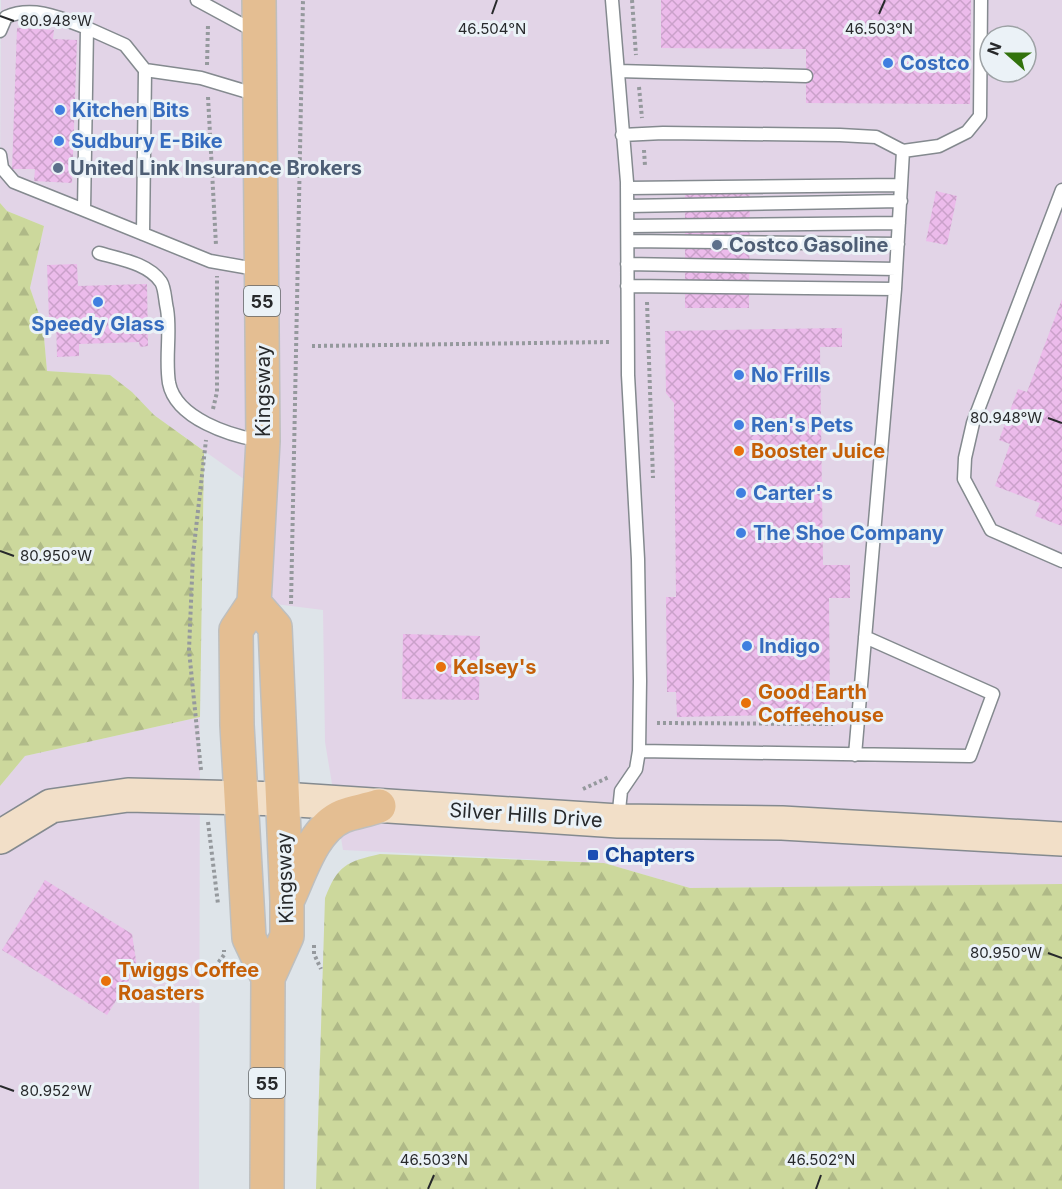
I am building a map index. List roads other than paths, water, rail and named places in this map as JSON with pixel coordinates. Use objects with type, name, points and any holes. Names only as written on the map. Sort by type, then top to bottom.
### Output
[{"type":"main road","name":"Kingsway","points":[[259,0],[263,441],[254,603],[236,630],[249,938],[268,978]]},
{"type":"main road","name":"Kingsway","points":[[254,603],[275,627],[287,902],[287,936],[268,978],[267,1189]]},
{"type":"main road","points":[[287,902],[308,856],[328,828],[340,817],[379,807]]},
{"type":"street","name":"Silver Hills Drive","points":[[0,837],[51,806],[128,795],[282,799],[618,821],[782,823],[1062,839]]},
{"type":"lane","points":[[612,0],[627,188],[628,342],[638,559],[639,751],[636,769],[621,791],[618,821]]},
{"type":"lane","points":[[622,135],[663,133],[876,137],[903,151],[939,146],[967,132],[980,116],[981,0]]},
{"type":"lane","points":[[202,3],[259,34]]},
{"type":"lane","points":[[0,31],[6,17],[19,11],[54,15],[125,45],[145,70],[144,234]]},
{"type":"lane","points":[[84,210],[87,28]]},
{"type":"lane","points":[[145,70],[207,80],[260,96]]},
{"type":"lane","points":[[618,71],[806,76]]},
{"type":"lane","points":[[855,755],[896,289],[903,151]]},
{"type":"lane","points":[[0,154],[2,168],[14,182],[217,262],[262,270]]},
{"type":"lane","points":[[627,188],[901,185]]},
{"type":"lane","points":[[1062,190],[973,423],[965,458],[964,479],[991,530],[1000,536],[1062,561]]},
{"type":"lane","points":[[627,206],[901,201]]},
{"type":"lane","points":[[628,226],[899,223]]},
{"type":"lane","points":[[628,241],[898,244]]},
{"type":"lane","points":[[99,253],[147,268],[162,283],[169,319],[169,383],[177,402],[195,417],[243,438],[263,441]]},
{"type":"lane","points":[[627,264],[896,269]]},
{"type":"lane","points":[[627,286],[896,289]]},
{"type":"lane","points":[[639,751],[969,756],[993,694],[865,637]]},
{"type":"place","name":"Costco","points":[[888,63]]},
{"type":"place","name":"Kitchen Bits","points":[[60,110]]},
{"type":"place","name":"Sudbury E-Bike","points":[[59,141]]},
{"type":"place","name":"United Link Insurance Brokers","points":[[58,168]]},
{"type":"place","name":"Costco Gasoline","points":[[717,245]]},
{"type":"place","name":"Speedy Glass","points":[[98,302]]},
{"type":"place","name":"No Frills","points":[[739,375]]},
{"type":"place","name":"Ren's Pets","points":[[739,425]]},
{"type":"place","name":"Booster Juice","points":[[739,451]]},
{"type":"place","name":"Carter's","points":[[741,493]]},
{"type":"place","name":"The Shoe Company","points":[[741,533]]},
{"type":"place","name":"Indigo","points":[[747,646]]},
{"type":"place","name":"Kelsey's","points":[[441,667]]},
{"type":"place","name":"Good Earth Coffeehouse","points":[[746,703]]},
{"type":"place","name":"Chapters","points":[[593,855]]},
{"type":"place","name":"Twiggs Coffee Roasters","points":[[106,981]]}]
